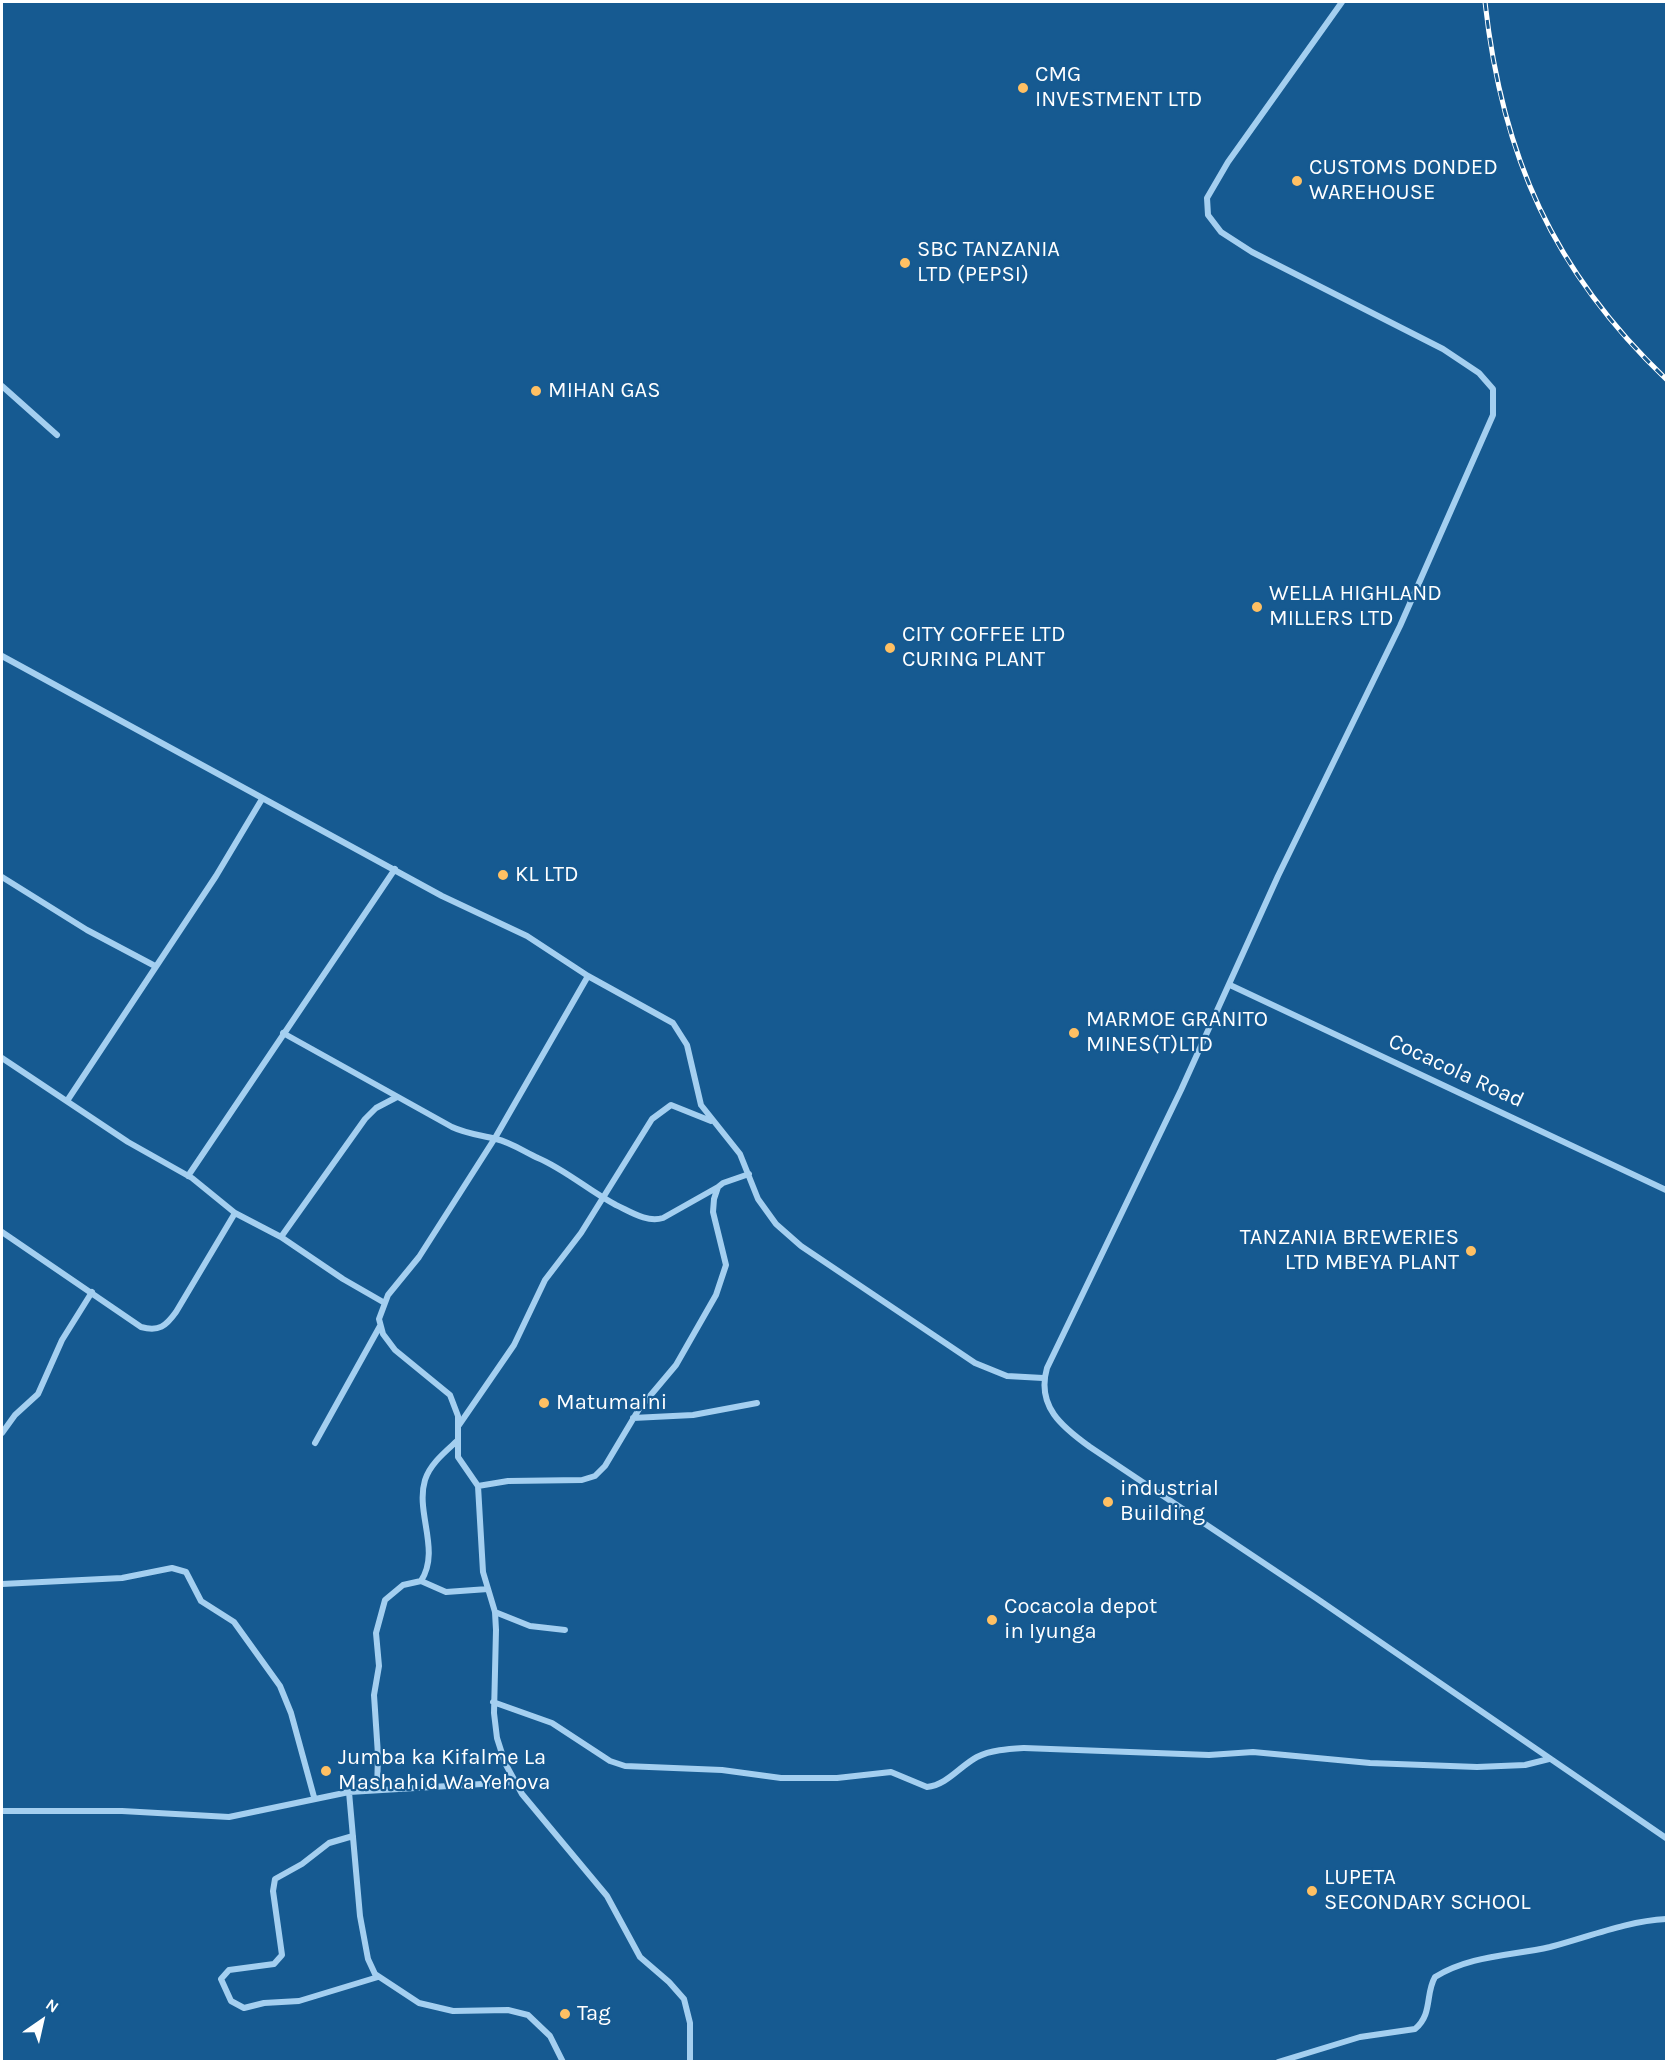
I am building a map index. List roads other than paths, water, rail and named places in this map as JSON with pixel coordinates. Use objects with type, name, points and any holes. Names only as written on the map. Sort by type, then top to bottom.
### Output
[{"type":"street","points":[[1342,2],[1228,162],[1208,198],[1208,215],[1221,232],[1252,252],[1396,324],[1465,363],[1479,373],[1493,389],[1494,406],[1483,442],[1400,626],[1278,876],[1230,985],[1044,1378],[1044,1393],[1048,1407],[1072,1434],[1666,1838]]},
{"type":"street","points":[[2,386],[57,435]]},
{"type":"street","points":[[2,656],[461,906],[526,936],[588,976],[666,1018],[677,1028],[687,1045],[696,1093],[713,1123],[734,1145],[767,1213],[786,1235],[975,1363],[1007,1376],[1044,1378]]},
{"type":"street","points":[[67,1101],[216,876],[262,799]]},
{"type":"street","points":[[188,1176],[395,869]]},
{"type":"street","points":[[2,877],[87,930],[155,966]]},
{"type":"street","points":[[315,1443],[380,1326],[384,1302],[419,1257],[495,1138],[588,976]]},
{"type":"street","name":"Cocacola Road","points":[[1230,985],[1666,1190]]},
{"type":"street","points":[[283,1033],[461,1131],[495,1138],[553,1166],[603,1198],[642,1217],[657,1220],[718,1187],[749,1174]]},
{"type":"street","points":[[2,1058],[128,1142],[188,1176],[235,1213],[281,1236],[343,1280],[384,1302]]},
{"type":"street","points":[[281,1236],[365,1119],[376,1108],[397,1097]]},
{"type":"street","points":[[459,1426],[520,1335],[545,1280],[580,1233],[652,1119],[664,1107],[677,1106],[713,1123]]},
{"type":"street","points":[[478,1486],[508,1481],[589,1479],[605,1466],[633,1418],[676,1365],[722,1283],[725,1258],[712,1205],[718,1187]]},
{"type":"street","points":[[2,1232],[141,1327],[160,1329],[176,1312],[235,1213]]},
{"type":"street","points":[[2,1433],[15,1415],[38,1394],[66,1331],[92,1292]]},
{"type":"street","points":[[380,1326],[395,1350],[450,1395],[459,1426],[458,1457],[478,1486],[482,1556],[495,1612],[493,1702],[497,1738],[515,1782],[607,1896],[640,1957],[669,1982],[684,1999],[690,2023],[690,2061]]},
{"type":"street","points":[[633,1418],[684,1416],[757,1404]]},
{"type":"street","points":[[421,1581],[429,1546],[424,1484],[438,1460],[457,1441]]},
{"type":"street","points":[[2,1584],[122,1578],[172,1568],[184,1570],[189,1575],[201,1601],[234,1622],[280,1686],[291,1713],[314,1797]]},
{"type":"street","points":[[377,1790],[374,1695],[379,1666],[376,1644],[378,1620],[385,1600],[403,1585],[421,1581],[446,1592],[488,1589]]},
{"type":"street","points":[[495,1612],[530,1626],[565,1630]]},
{"type":"street","points":[[493,1702],[552,1723],[610,1761],[624,1766],[722,1770],[781,1778],[837,1778],[891,1772],[927,1787],[944,1781],[977,1757],[997,1751],[1024,1748],[1209,1755],[1253,1752],[1370,1763],[1478,1767],[1525,1765],[1549,1759]]},
{"type":"street","points":[[2,1811],[122,1811],[229,1817],[263,1812],[314,1797],[349,1792],[515,1782]]},
{"type":"street","points":[[349,1792],[365,1948],[372,1969],[378,1977],[419,2003],[438,2008],[467,2012],[508,2010],[528,2015],[550,2036],[563,2061]]},
{"type":"street","points":[[353,1836],[324,1846],[302,1864],[275,1879],[272,1885],[282,1955],[279,1960],[274,1964],[229,1970],[223,1974],[221,1979],[231,2001],[244,2008],[264,2003],[304,2000],[378,1977]]},
{"type":"street","points":[[1278,2061],[1360,2037],[1415,2029],[1425,2018],[1436,1977],[1455,1968],[1485,1957],[1538,1950],[1666,1918]]},
{"type":"railway","points":[[1485,2],[1493,58],[1505,111],[1520,160],[1540,208],[1564,253],[1592,296],[1626,338],[1666,379]]},
{"type":"place","name":"CMG INVESTMENT LTD","points":[[1023,88]]},
{"type":"place","name":"CUSTOMS DONDED WAREHOUSE","points":[[1297,181]]},
{"type":"place","name":"SBC TANZANIA LTD (PEPSI)","points":[[905,263]]},
{"type":"place","name":"MIHAN GAS","points":[[536,391]]},
{"type":"place","name":"WELLA HIGHLAND MILLERS LTD","points":[[1257,607]]},
{"type":"place","name":"CITY COFFEE LTD CURING PLANT","points":[[890,648]]},
{"type":"place","name":"KL LTD","points":[[503,875]]},
{"type":"place","name":"MARMOE GRANITO MINES(T)LTD","points":[[1074,1033]]},
{"type":"place","name":"TANZANIA BREWERIES LTD MBEYA PLANT","points":[[1471,1251]]},
{"type":"place","name":"Matumaini","points":[[544,1403]]},
{"type":"place","name":"industrial Building","points":[[1108,1502]]},
{"type":"place","name":"Cocacola depot in Iyunga","points":[[992,1620]]},
{"type":"place","name":"Jumba ka Kifalme La Mashahid Wa Yehova","points":[[326,1771]]},
{"type":"place","name":"LUPETA SECONDARY SCHOOL","points":[[1312,1891]]},
{"type":"place","name":"Tag","points":[[565,2014]]}]
